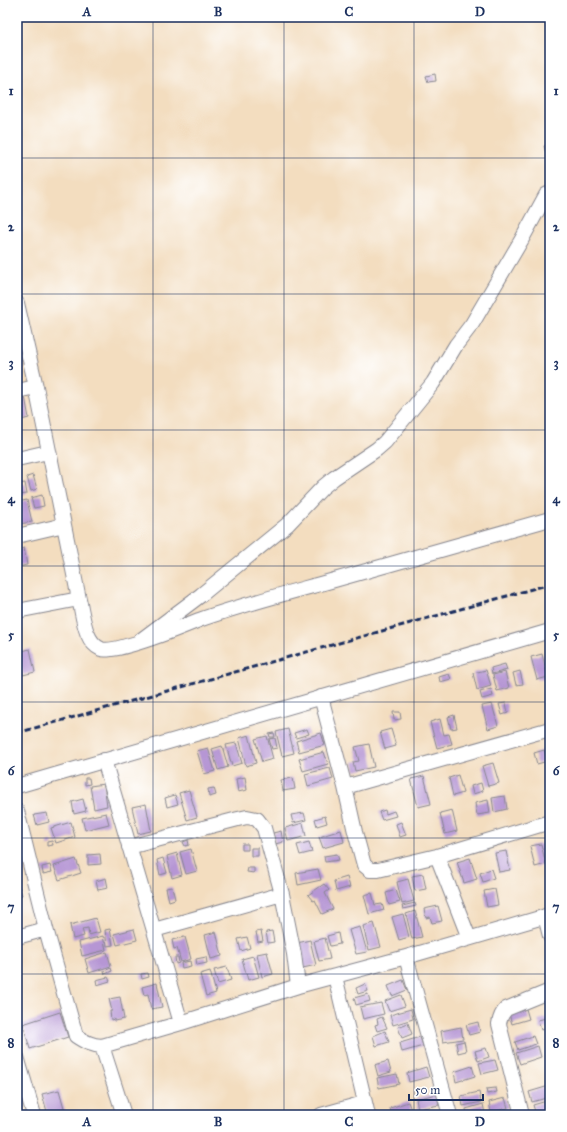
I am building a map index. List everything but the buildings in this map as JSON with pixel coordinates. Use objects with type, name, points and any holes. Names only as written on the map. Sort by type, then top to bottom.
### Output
[{"type":"street","points":[[137,643],[201,595],[288,524],[323,487],[334,478],[377,449],[384,442],[433,383],[456,345],[476,318],[546,195],[550,193]]},
{"type":"street","points":[[17,303],[36,387],[79,599],[87,631],[94,645],[103,650],[112,650],[137,643],[210,617],[267,599],[550,519]]},
{"type":"street","points":[[17,391],[36,387]]},
{"type":"street","points":[[17,459],[48,452]]},
{"type":"street","points":[[17,536],[64,525]]},
{"type":"street","points":[[17,611],[79,599]]},
{"type":"street","points":[[17,786],[550,631]]},
{"type":"street","points":[[321,697],[364,865],[370,870],[378,870],[437,856],[550,822]]},
{"type":"street","points":[[345,787],[550,729]]},
{"type":"street","points":[[104,760],[181,1023]]},
{"type":"street","points":[[17,811],[23,861],[46,929],[76,1036],[86,1044],[102,1046],[298,986],[548,916],[550,936]]},
{"type":"street","points":[[129,847],[247,817],[257,819],[264,828],[282,894],[294,954],[298,986]]},
{"type":"street","points":[[437,856],[469,938]]},
{"type":"street","points":[[154,930],[282,894]]},
{"type":"street","points":[[17,937],[46,929]]},
{"type":"street","points":[[406,957],[450,1115]]},
{"type":"street","points":[[320,1115],[366,1109],[335,976]]},
{"type":"street","points":[[522,1115],[500,1019],[502,1013],[506,1009],[550,991]]},
{"type":"street","points":[[102,1046],[124,1115]]},
{"type":"street","points":[[17,1057],[34,1115]]},
{"type":"railway","points":[[17,733],[550,584]]}]
